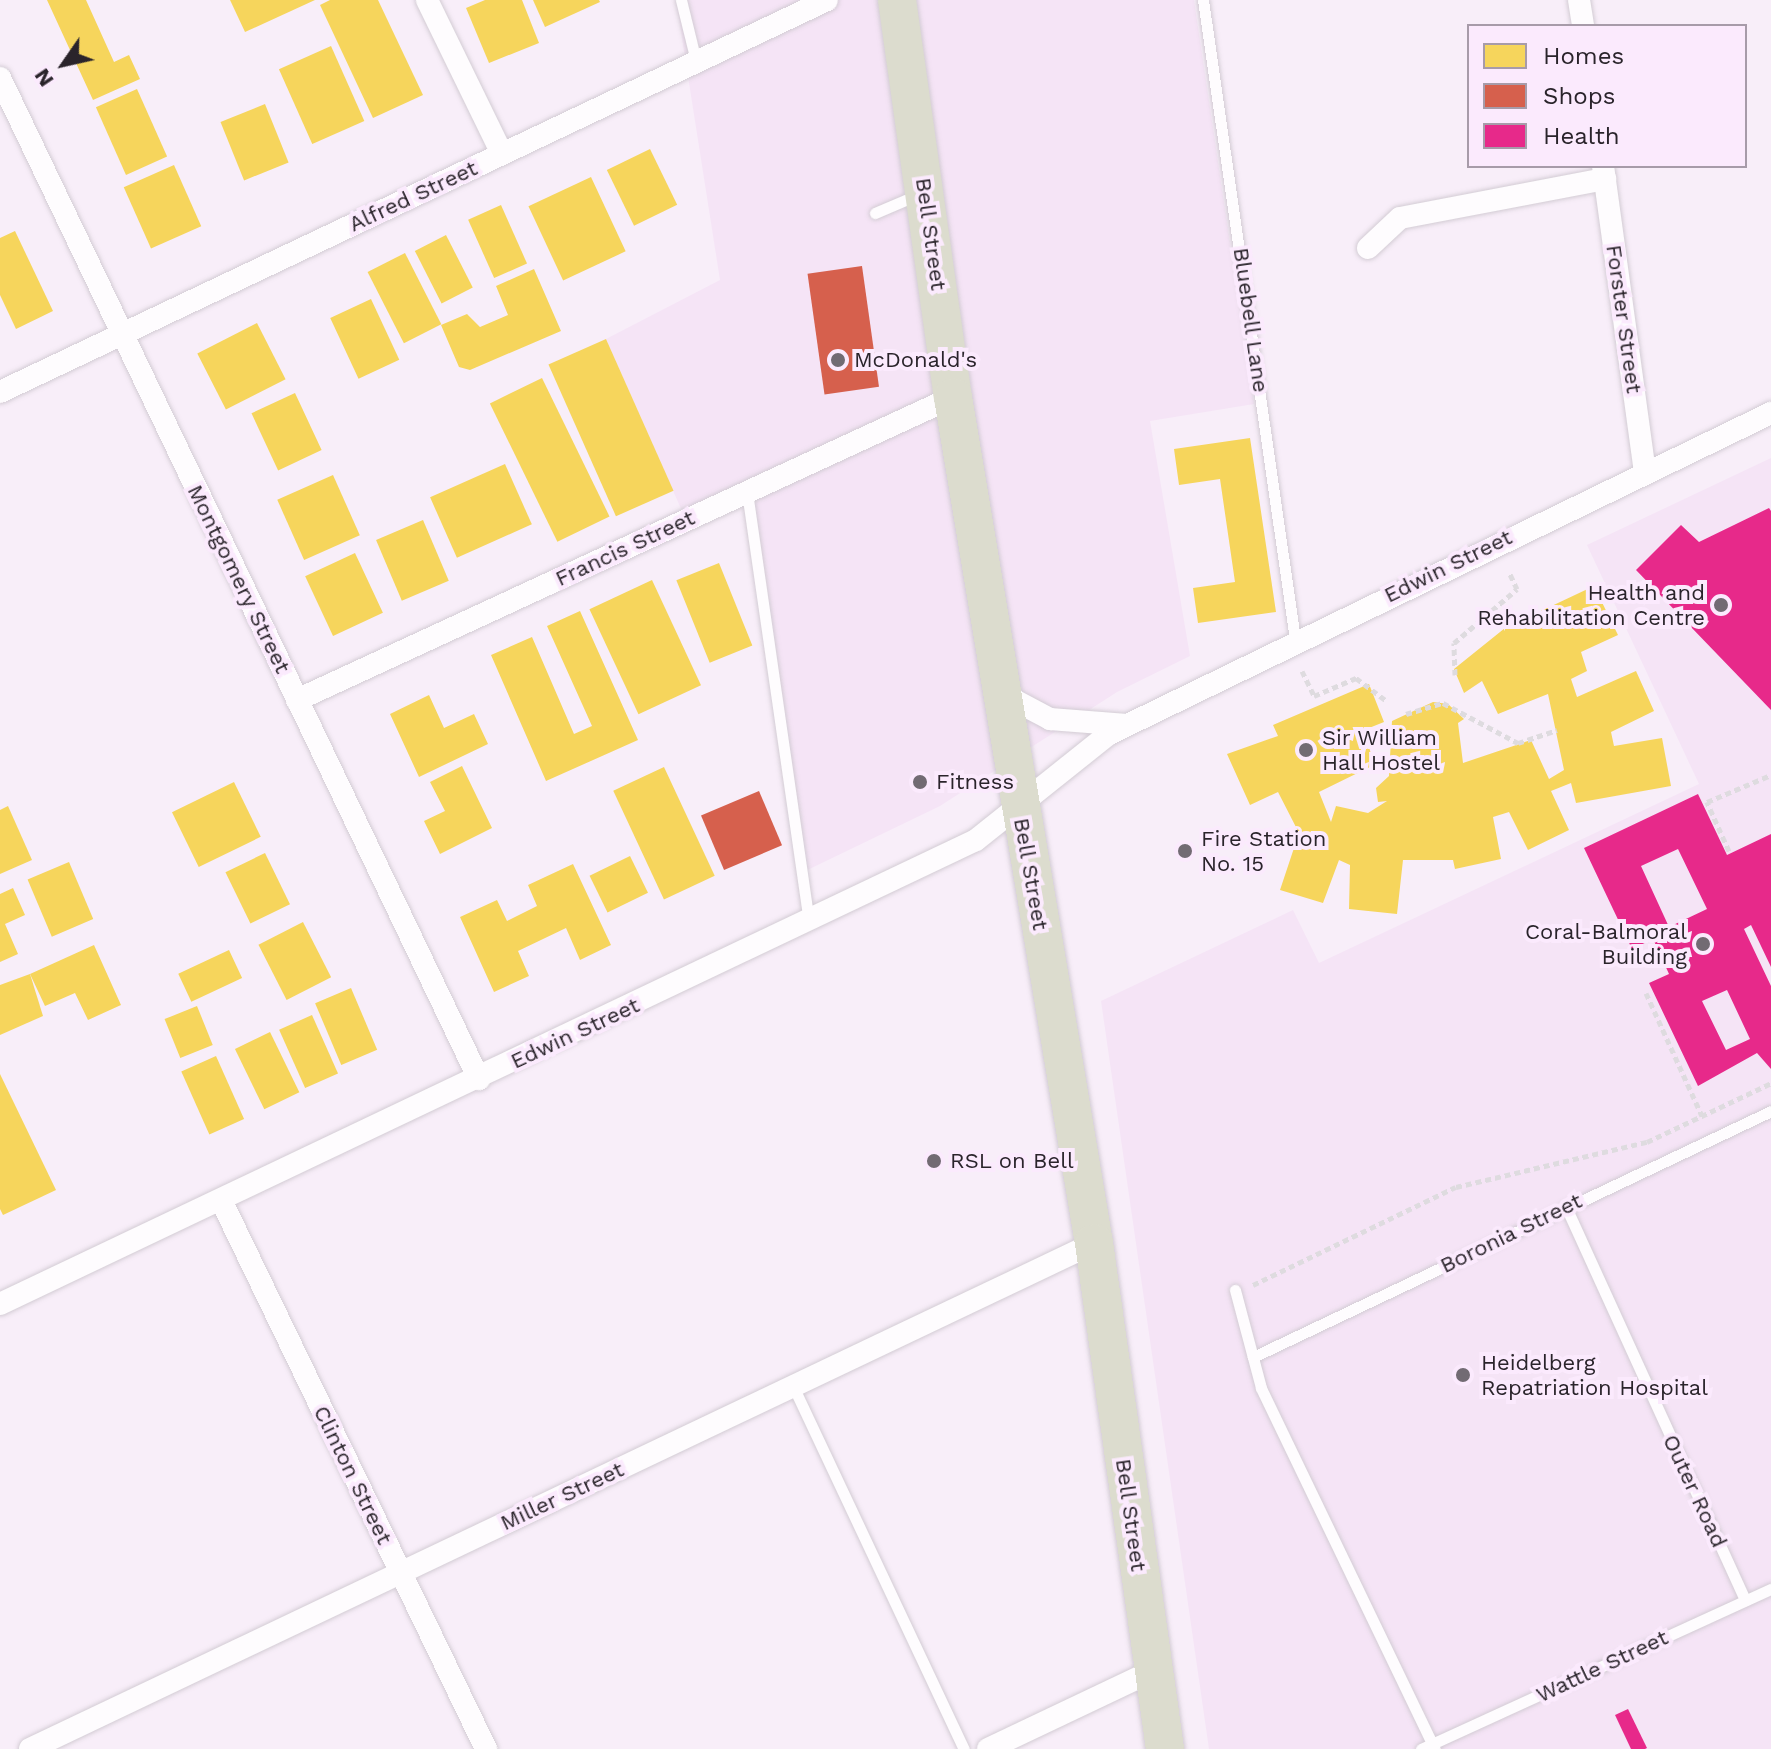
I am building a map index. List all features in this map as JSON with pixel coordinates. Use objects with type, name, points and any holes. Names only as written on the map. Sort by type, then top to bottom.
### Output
[{"type":"highway","name":"Bell Street","points":[[897,0],[953,397],[1094,1243],[1165,1749]]},
{"type":"street","points":[[427,0],[502,154]]},
{"type":"street","name":"Alfred Street","points":[[0,392],[827,0]]},
{"type":"street","points":[[1579,0],[1583,24]]},
{"type":"street","name":"Montgomery Street","points":[[0,78],[479,1079]]},
{"type":"street","points":[[1368,248],[1400,218],[1604,173]]},
{"type":"street","name":"Forster Street","points":[[1604,173],[1645,472]]},
{"type":"street","name":"Francis Street","points":[[297,700],[953,397]]},
{"type":"street","name":"Edwin Street","points":[[0,1304],[809,923],[976,840],[1019,804],[1127,725],[1295,639],[1771,413]]},
{"type":"street","points":[[998,676],[1014,700],[1050,719],[1127,725]]},
{"type":"street","name":"Clinton Street","points":[[221,1200],[486,1749]]},
{"type":"street","name":"Miller Street","points":[[30,1749],[1094,1243]]},
{"type":"street","points":[[988,1749],[1152,1671]]},
{"type":"lane","points":[[681,0],[696,61]]},
{"type":"lane","name":"Bluebell Lane","points":[[1203,0],[1295,639]]},
{"type":"lane","points":[[875,213],[925,192]]},
{"type":"lane","points":[[747,492],[809,923]]},
{"type":"lane","name":"Boronia Street","points":[[1253,1357],[1771,1111]]},
{"type":"lane","name":"Outer Road","points":[[1566,1207],[1745,1600]]},
{"type":"lane","points":[[1235,1290],[1253,1357],[1429,1747]]},
{"type":"lane","points":[[793,1386],[964,1749]]},
{"type":"lane","name":"Wattle Street","points":[[1429,1747],[1771,1589]]},
{"type":"path","points":[[1455,675],[1454,643],[1517,589],[1510,574]]},
{"type":"path","points":[[1302,671],[1314,696],[1356,678],[1386,701]]},
{"type":"path","points":[[1406,714],[1443,703],[1518,743],[1557,730]]},
{"type":"path","points":[[1729,851],[1707,802],[1771,775]]},
{"type":"path","points":[[1646,993],[1702,1116]]},
{"type":"path","points":[[1240,1308],[1258,1299],[1253,1285],[1456,1187],[1647,1142],[1771,1083]]},
{"type":"shaded area","points":[[676,0],[1194,0],[1254,404],[1150,421],[1190,656],[1117,692],[940,806],[797,875],[748,492],[686,520],[606,339],[720,280]]},
{"type":"shaded area","name":"Heidelberg Repatriation Hospital","points":[[1771,458],[1771,1749],[1209,1749],[1101,1001],[1293,910],[1319,963],[1699,784],[1587,545]]},
{"type":"building: Homes","points":[[47,0],[86,0],[114,62],[129,55],[140,79],[93,100]]},
{"type":"building: Homes","points":[[230,0],[315,0],[245,32]]},
{"type":"building: Homes","points":[[330,0],[378,0],[423,95],[373,118],[320,5]]},
{"type":"building: Homes","points":[[485,0],[522,0],[539,43],[489,63],[466,8]]},
{"type":"building: Homes","points":[[533,0],[599,0],[600,2],[545,27]]},
{"type":"building: Homes","points":[[331,46],[364,121],[312,144],[279,69]]},
{"type":"building: Homes","points":[[137,89],[167,157],[126,175],[96,107]]},
{"type":"building: Homes","points":[[265,104],[289,162],[244,180],[220,122]]},
{"type":"building: Homes","points":[[650,149],[677,205],[634,226],[607,170]]},
{"type":"building: Homes","points":[[174,165],[201,226],[151,249],[124,187]]},
{"type":"building: Homes","points":[[591,177],[626,251],[563,280],[528,206]]},
{"type":"building: Homes","points":[[501,205],[527,263],[494,278],[468,220]]},
{"type":"building: Homes","points":[[15,231],[53,311],[16,329],[0,295],[0,238]]},
{"type":"building: Homes","points":[[446,235],[473,288],[442,303],[415,251]]},
{"type":"building: Homes","points":[[405,253],[441,324],[404,343],[368,272]]},
{"type":"building: Homes","points":[[534,269],[561,331],[470,370],[459,367],[441,325],[467,314],[480,327],[508,315],[496,286]]},
{"type":"building: Homes","points":[[371,299],[399,360],[359,379],[330,318]]},
{"type":"building: Homes","points":[[257,323],[286,379],[226,410],[197,353]]},
{"type":"building: Homes","points":[[606,339],[674,491],[616,516],[548,365]]},
{"type":"building: Homes","points":[[542,378],[610,516],[557,542],[490,403]]},
{"type":"building: Homes","points":[[295,393],[322,450],[278,470],[251,413]]},
{"type":"building: Homes","points":[[1250,438],[1276,612],[1198,623],[1193,588],[1235,582],[1220,479],[1179,485],[1174,449]]},
{"type":"building: Homes","points":[[505,464],[532,524],[457,558],[430,497]]},
{"type":"building: Homes","points":[[333,475],[360,535],[304,560],[277,500]]},
{"type":"building: Homes","points":[[423,520],[449,581],[402,601],[376,540]]},
{"type":"building: Homes","points":[[355,553],[383,613],[333,636],[305,576]]},
{"type":"building: Homes","points":[[719,563],[752,646],[710,663],[676,580]]},
{"type":"building: Homes","points":[[652,580],[701,685],[638,714],[589,609]]},
{"type":"building: Homes","name":"Sir William Hall Hostel","points":[[1594,586],[1618,635],[1581,652],[1587,671],[1571,679],[1577,697],[1636,671],[1654,711],[1611,732],[1614,746],[1662,738],[1671,786],[1576,803],[1571,783],[1551,791],[1569,830],[1528,850],[1509,812],[1493,817],[1501,859],[1455,869],[1453,860],[1403,860],[1397,914],[1349,909],[1350,865],[1339,860],[1323,903],[1280,890],[1299,833],[1278,792],[1250,805],[1227,754],[1278,736],[1273,725],[1369,684],[1384,722],[1364,730],[1378,763],[1319,792],[1331,822],[1336,806],[1368,813],[1387,801],[1378,802],[1376,788],[1389,776],[1392,721],[1433,702],[1448,704],[1464,719],[1458,723],[1463,763],[1531,740],[1549,779],[1564,770],[1548,694],[1498,714],[1482,681],[1464,693],[1454,669],[1505,628]]},
{"type":"building: Homes","points":[[580,611],[638,740],[546,781],[491,655],[532,637],[574,734],[592,726],[547,626]]},
{"type":"building: Homes","points":[[429,695],[444,728],[474,714],[488,744],[419,777],[390,714]]},
{"type":"building: Homes","points":[[462,766],[492,828],[440,854],[424,821],[445,811],[430,782]]},
{"type":"building: Homes","points":[[664,767],[715,876],[664,899],[613,791]]},
{"type":"building: Homes","points":[[234,782],[261,837],[199,867],[172,812]]},
{"type":"building: Homes","points":[[8,806],[32,860],[0,874],[0,810]]},
{"type":"building: Homes","points":[[265,853],[290,904],[250,924],[225,872]]},
{"type":"building: Homes","points":[[630,856],[648,893],[608,913],[590,876]]},
{"type":"building: Homes","points":[[69,862],[93,919],[52,937],[28,880]]},
{"type":"building: Homes","points":[[573,864],[611,945],[580,960],[566,928],[518,951],[529,976],[494,992],[460,917],[497,900],[507,921],[537,906],[528,885]]},
{"type":"building: Homes","points":[[13,888],[25,915],[5,924],[18,954],[0,962],[0,894]]},
{"type":"building: Homes","points":[[303,922],[331,977],[287,1000],[258,945]]},
{"type":"building: Homes","points":[[94,945],[121,1005],[88,1020],[75,993],[45,1006],[30,974]]},
{"type":"building: Homes","points":[[229,950],[242,978],[191,1002],[178,974]]},
{"type":"building: Homes","points":[[30,974],[43,1016],[0,1035],[0,985]]},
{"type":"building: Homes","points":[[351,988],[377,1050],[341,1065],[315,1003]]},
{"type":"building: Homes","points":[[197,1006],[213,1045],[180,1058],[165,1019]]},
{"type":"building: Homes","points":[[312,1015],[338,1073],[305,1088],[279,1030]]},
{"type":"building: Homes","points":[[270,1032],[299,1092],[264,1109],[235,1049]]},
{"type":"building: Homes","points":[[216,1056],[244,1119],[209,1134],[181,1071]]},
{"type":"building: Homes","points":[[0,1074],[56,1190],[3,1215],[0,1209]]},
{"type":"building: Shops","points":[[862,266],[879,387],[825,394],[808,274]]},
{"type":"building: Shops","points":[[759,791],[782,845],[724,870],[701,816]]},
{"type":"building: Health","name":"Health and Rehabilitation Centre","points":[[1769,508],[1771,710],[1636,570],[1681,525],[1699,542]]},
{"type":"building: Health","name":"Coral-Balmoral Building","points":[[1698,794],[1727,855],[1771,834],[1771,967],[1751,925],[1744,929],[1771,986],[1771,1069],[1757,1053],[1698,1086],[1649,983],[1669,974],[1653,939],[1632,949],[1584,848]],"holes":[[[1678,849],[1707,909],[1669,927],[1641,866]],[[1727,990],[1750,1039],[1726,1050],[1702,1001]]]},
{"type":"building: Health","points":[[1628,1709],[1645,1749],[1631,1749],[1615,1715]]},
{"type":"place","name":"McDonald's","points":[[838,360]]},
{"type":"place","name":"Health and Rehabilitation Centre","points":[[1721,605]]},
{"type":"place","name":"Sir William Hall Hostel","points":[[1306,750]]},
{"type":"place","name":"Fitness","points":[[920,782]]},
{"type":"place","name":"Fire Station No. 15","points":[[1185,851]]},
{"type":"place","name":"Coral-Balmoral Building","points":[[1703,944]]},
{"type":"place","name":"RSL on Bell","points":[[934,1161]]},
{"type":"place","name":"Heidelberg Repatriation Hospital","points":[[1463,1375]]}]
